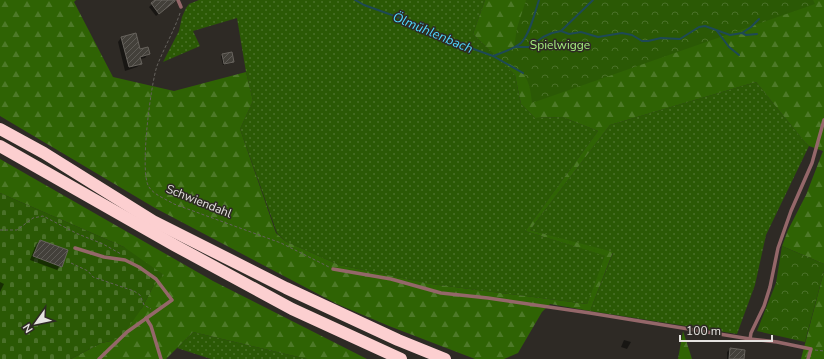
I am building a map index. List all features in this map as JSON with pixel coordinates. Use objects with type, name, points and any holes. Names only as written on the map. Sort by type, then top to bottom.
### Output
[{"type":"highway","points":[[0,129],[44,153],[153,221],[286,288],[398,340],[445,359]]},
{"type":"highway","points":[[3,148],[174,245],[292,309],[401,359]]},
{"type":"lane","points":[[178,0],[181,7]]},
{"type":"lane","points":[[750,339],[751,333],[764,306],[778,248],[791,211],[812,163],[824,120]]},
{"type":"lane","points":[[75,248],[104,257],[125,260],[139,267],[156,279],[172,300],[127,332],[99,359]]},
{"type":"lane","points":[[333,269],[391,279],[441,293],[488,298],[777,342],[811,349],[808,359]]},
{"type":"lane","points":[[146,318],[151,326],[161,359]]},
{"type":"path","name":"Schwiendahl","points":[[181,7],[180,13],[157,67],[145,150],[144,169],[148,186],[158,195],[174,204],[281,243],[333,269]]},
{"type":"path","points":[[0,230],[17,230],[33,218],[43,216],[122,254]]},
{"type":"path","points":[[72,263],[88,271],[93,277],[134,291],[140,295],[144,304],[155,312]]},
{"type":"path","points":[[811,349],[824,352]]},
{"type":"green space","points":[[0,0],[76,0],[74,2],[113,77],[174,91],[246,72],[253,101],[240,129],[276,233],[285,241],[339,265],[431,284],[587,304],[605,256],[525,231],[598,131],[562,117],[535,118],[521,104],[515,75],[473,34],[485,0],[824,0],[824,264],[782,246],[788,230],[806,195],[823,151],[809,146],[803,140],[756,82],[610,125],[530,230],[613,252],[590,311],[550,304],[542,312],[518,353],[504,359],[475,359],[337,304],[155,208],[0,116]]},
{"type":"green space","points":[[199,0],[485,0],[473,34],[515,75],[521,104],[535,118],[562,117],[598,131],[525,231],[606,256],[587,304],[431,284],[339,265],[285,241],[277,233],[240,129],[253,101],[246,72],[237,18],[193,31],[200,46],[163,62],[179,31],[182,17],[186,8],[189,4]]},
{"type":"green space","name":"Spielwigge","points":[[526,0],[813,0],[815,4],[532,103],[529,85],[524,75],[518,69],[500,59],[491,56],[514,47],[517,28]]},
{"type":"green space","points":[[756,82],[809,146],[766,235],[755,285],[737,334],[590,311],[613,253],[530,230],[610,125]]},
{"type":"green space","points":[[0,159],[213,281],[367,359],[307,359],[193,332],[166,359],[71,359],[101,343],[111,341],[142,308],[154,285],[124,247],[0,193]]},
{"type":"green space","points":[[0,193],[124,247],[164,275],[154,285],[142,308],[120,337],[101,343],[71,359],[0,359]]},
{"type":"green space","points":[[782,246],[824,264],[824,271],[805,342],[757,331],[776,283]]},
{"type":"green space","points":[[824,271],[824,359],[801,359]]},
{"type":"green space","points":[[683,331],[692,359],[678,359]]},
{"type":"green space","points":[[193,332],[307,359],[211,359],[177,348]]},
{"type":"building","points":[[155,0],[175,1],[159,14],[151,3]]},
{"type":"building","points":[[136,33],[140,49],[148,47],[150,54],[140,57],[142,64],[129,67],[121,37]]},
{"type":"building","points":[[232,52],[234,62],[224,64],[222,54]]},
{"type":"building","points":[[40,240],[68,250],[62,267],[33,256]]},
{"type":"building","points":[[730,348],[745,350],[744,359],[729,359]]},
{"type":"waterway","name":"Ölmühlenbach","points":[[355,0],[364,5],[414,23],[443,38],[493,56],[511,49],[521,43],[530,29],[539,0]]},
{"type":"waterway","points":[[561,31],[593,0]]},
{"type":"waterway","points":[[515,47],[529,47],[543,37],[561,31],[569,34],[581,32],[598,37],[622,33],[632,35],[642,41],[648,41],[661,38],[680,39],[699,27],[705,26],[730,35],[742,33],[759,19]]},
{"type":"waterway","points":[[717,31],[729,47],[739,55]]},
{"type":"waterway","points":[[742,33],[746,35],[757,34]]},
{"type":"waterway","points":[[493,56],[523,73]]}]
